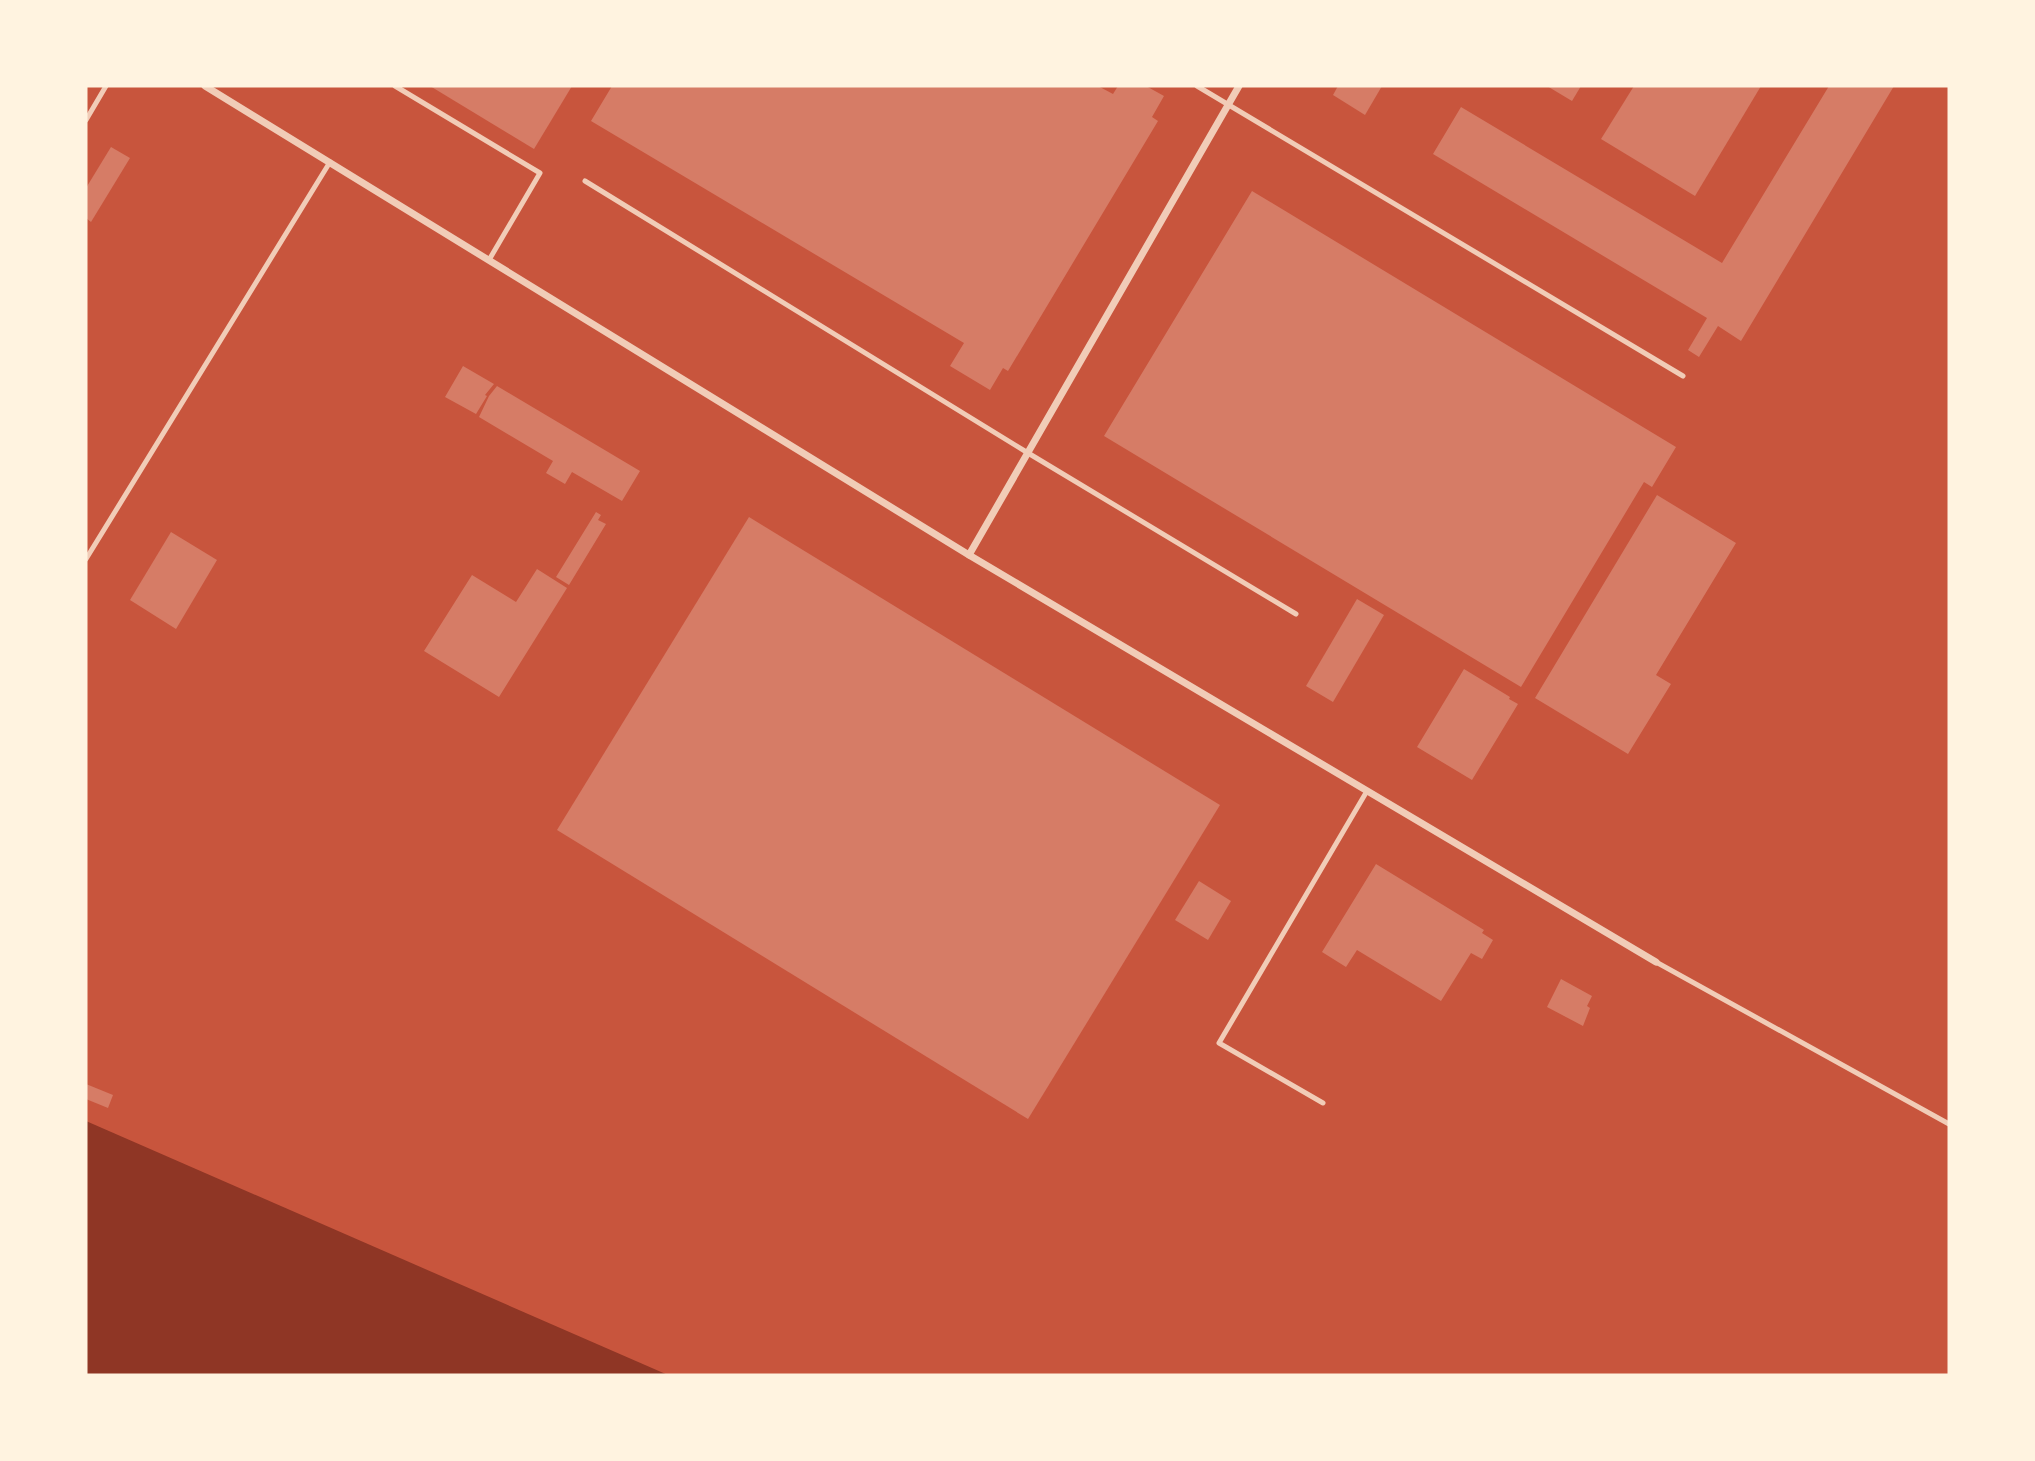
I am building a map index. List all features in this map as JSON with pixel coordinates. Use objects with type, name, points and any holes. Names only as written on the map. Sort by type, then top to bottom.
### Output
[{"type":"street","points":[[205,86],[969,555],[1656,962]]},
{"type":"street","points":[[969,555],[1239,86]]},
{"type":"lane","points":[[86,120],[106,86]]},
{"type":"lane","points":[[395,86],[540,173],[489,260]]},
{"type":"lane","points":[[1196,86],[1683,376]]},
{"type":"lane","points":[[86,559],[330,163]]},
{"type":"lane","points":[[585,181],[1296,614]]},
{"type":"lane","points":[[1323,1103],[1219,1043],[1367,791]]},
{"type":"lane","points":[[1656,962],[1949,1124]]},
{"type":"shaded area","points":[[86,1121],[668,1375],[86,1375]]},
{"type":"building","points":[[430,86],[572,86],[534,149]]},
{"type":"building","points":[[612,86],[1098,86],[1113,94],[1118,86],[1146,86],[1164,96],[1152,117],[1158,121],[1008,371],[1003,368],[990,390],[950,366],[964,343],[591,121]]},
{"type":"building","points":[[1338,86],[1382,86],[1365,115],[1333,95]]},
{"type":"building","points":[[1547,86],[1581,86],[1572,101]]},
{"type":"building","points":[[1634,86],[1761,86],[1695,196],[1601,139]]},
{"type":"building","points":[[1829,86],[1894,86],[1741,341],[1718,326],[1699,357],[1688,350],[1707,318],[1433,154],[1461,107],[1722,263]]},
{"type":"building","points":[[111,147],[130,158],[91,222],[86,218],[86,188]]},
{"type":"building","points":[[1252,191],[1676,447],[1652,487],[1644,482],[1521,687],[1104,436]]},
{"type":"building","points":[[463,366],[494,384],[476,414],[445,397]]},
{"type":"building","points":[[497,386],[640,471],[622,501],[572,472],[565,484],[546,473],[553,461],[479,417]]},
{"type":"building","points":[[1657,495],[1736,543],[1656,675],[1671,684],[1628,754],[1535,698]]},
{"type":"building","points":[[596,512],[601,515],[598,520],[606,524],[569,585],[556,577]]},
{"type":"building","points":[[749,517],[1220,805],[1028,1119],[557,830]]},
{"type":"building","points":[[171,532],[217,560],[176,629],[130,600]]},
{"type":"building","points":[[537,569],[567,588],[499,697],[424,651],[472,575],[516,602]]},
{"type":"building","points":[[1357,599],[1384,615],[1333,702],[1306,686]]},
{"type":"building","points":[[1464,669],[1518,704],[1472,780],[1417,747]]},
{"type":"building","points":[[1376,864],[1484,930],[1482,933],[1493,940],[1482,959],[1471,953],[1441,1001],[1357,950],[1346,967],[1322,952]]},
{"type":"building","points":[[1199,881],[1231,901],[1208,940],[1175,920]]},
{"type":"building","points":[[1561,979],[1592,996],[1583,1026],[1547,1007]]},
{"type":"building","points":[[86,1084],[113,1095],[108,1108],[86,1099]]}]
